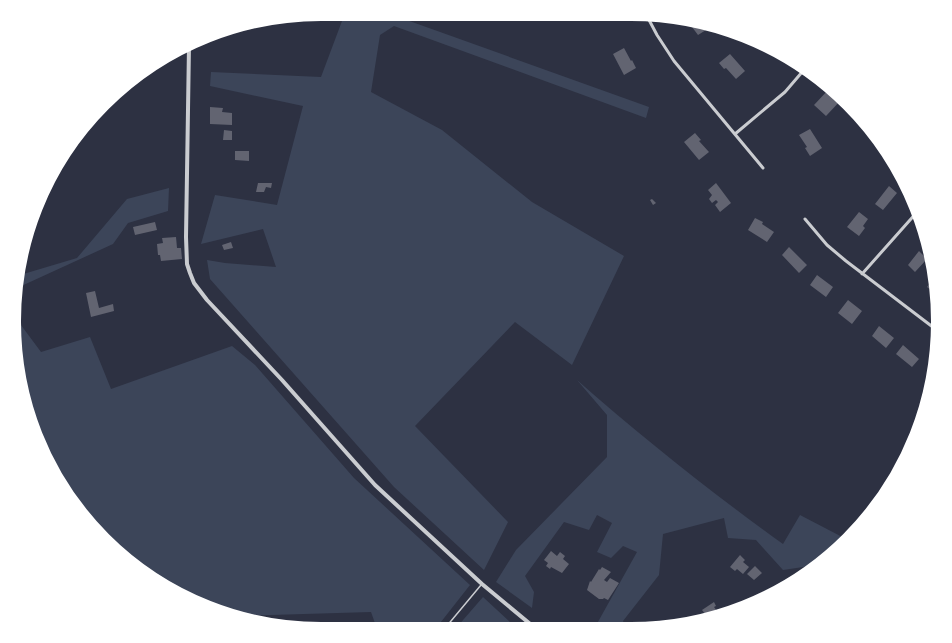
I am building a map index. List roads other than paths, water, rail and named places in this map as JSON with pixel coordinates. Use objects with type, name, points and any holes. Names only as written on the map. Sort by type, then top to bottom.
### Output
[{"type":"street","points":[[650,21],[674,61],[763,168]]},
{"type":"street","points":[[189,51],[186,237],[187,264],[194,282],[207,300],[282,380],[375,484],[482,584],[529,623]]},
{"type":"street","points":[[735,134],[784,92],[801,73]]},
{"type":"street","points":[[862,274],[913,217]]},
{"type":"street","points":[[805,219],[837,254],[932,326]]},
{"type":"lane","points":[[449,623],[482,584]]}]
